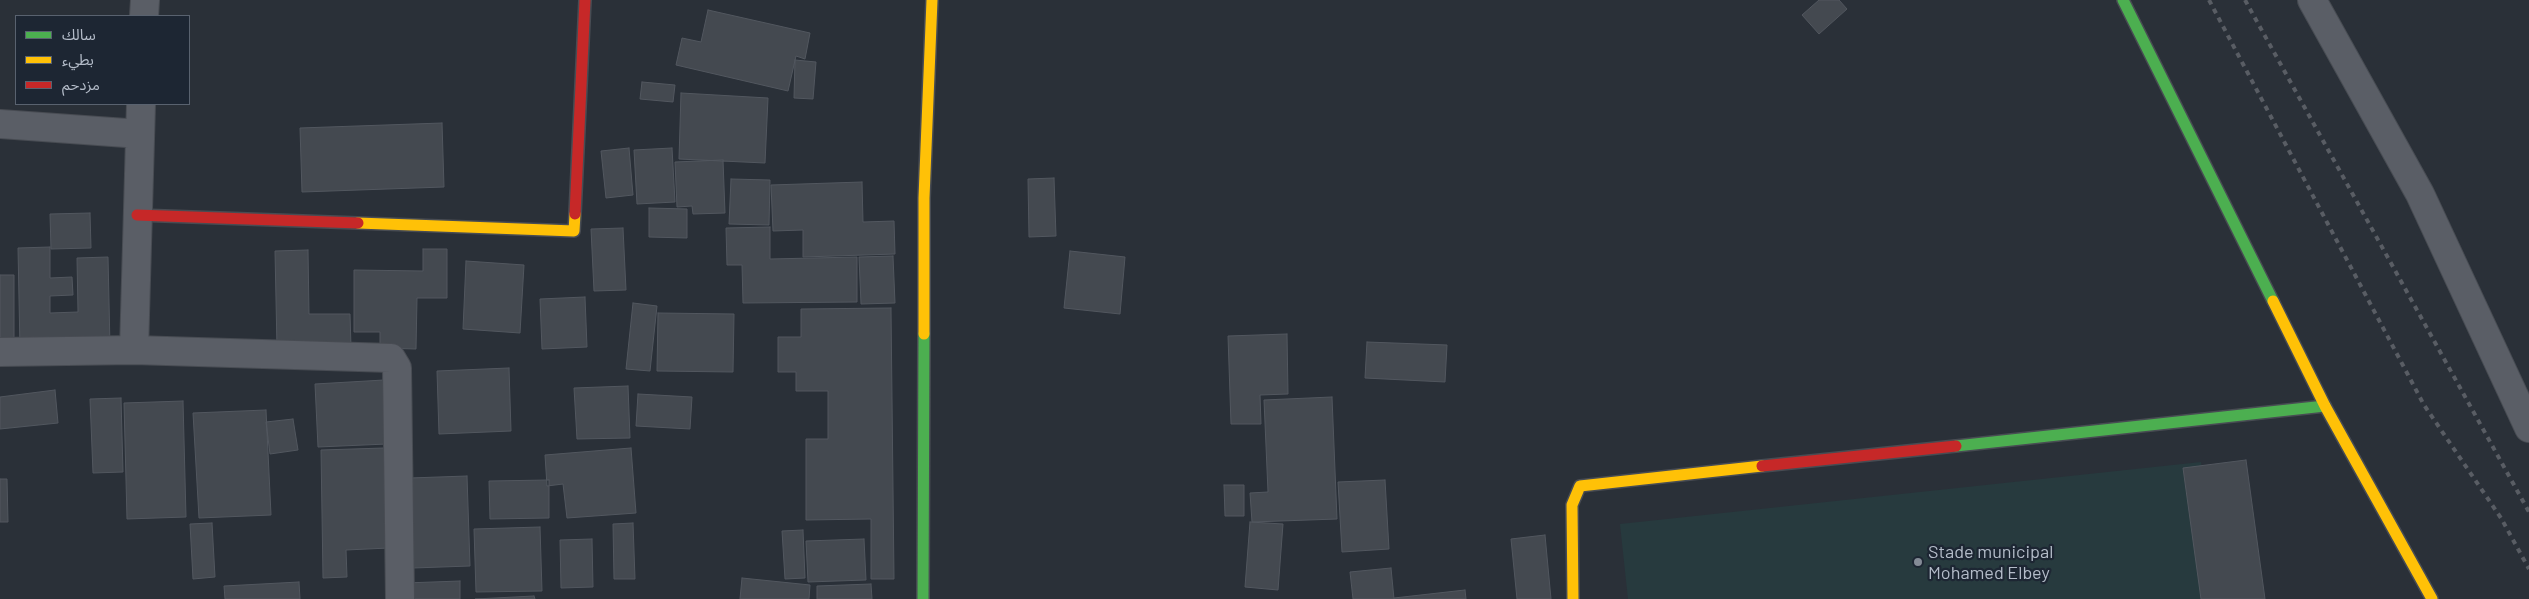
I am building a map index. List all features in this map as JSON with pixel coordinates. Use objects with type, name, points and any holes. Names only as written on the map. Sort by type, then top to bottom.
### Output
[{"type":"street","points":[[144,15],[145,0]]},
{"type":"street","points":[[137,215],[574,230],[585,0]]},
{"type":"street","points":[[923,599],[924,198],[932,0]]},
{"type":"street","points":[[2123,0],[2325,406],[2432,599]]},
{"type":"street","points":[[2312,0],[2420,194],[2529,428]]},
{"type":"street","points":[[134,350],[141,105]]},
{"type":"street","points":[[0,124],[140,134]]},
{"type":"street","points":[[0,352],[134,350],[391,358],[397,368],[400,599]]},
{"type":"street","points":[[1573,599],[1572,504],[1580,486],[2325,406]]},
{"type":"green space","name":"Stade municipal Mohamed Elbey","points":[[2201,462],[2216,599],[1628,599],[1620,524]]},
{"type":"building","points":[[1819,0],[1839,0],[1847,9],[1819,34],[1802,15]]},
{"type":"building","points":[[708,10],[810,33],[805,59],[796,56],[788,91],[676,65],[682,38],[701,42]]},
{"type":"building","points":[[795,60],[816,62],[813,99],[794,98]]},
{"type":"building","points":[[642,82],[675,85],[673,102],[640,99]]},
{"type":"building","points":[[681,93],[768,98],[765,163],[679,159]]},
{"type":"building","points":[[442,123],[444,187],[302,192],[300,128]]},
{"type":"building","points":[[629,148],[633,195],[606,198],[601,151]]},
{"type":"building","points":[[672,148],[675,202],[637,204],[634,150]]},
{"type":"building","points":[[723,160],[725,213],[693,214],[692,206],[677,207],[675,162]]},
{"type":"building","points":[[1054,178],[1056,236],[1029,237],[1028,179]]},
{"type":"building","points":[[731,179],[770,180],[769,225],[729,224]]},
{"type":"building","points":[[862,182],[863,222],[894,221],[895,254],[803,257],[803,230],[773,231],[771,185]]},
{"type":"building","points":[[649,208],[687,209],[687,238],[649,237]]},
{"type":"building","points":[[90,213],[91,248],[51,249],[50,214]]},
{"type":"building","points":[[770,227],[770,259],[857,257],[857,302],[743,303],[742,265],[727,265],[726,228]]},
{"type":"building","points":[[623,228],[626,290],[594,291],[591,229]]},
{"type":"building","points":[[50,247],[50,278],[72,277],[73,295],[50,296],[50,313],[78,312],[77,258],[108,257],[110,347],[20,349],[18,248]]},
{"type":"building","points":[[423,249],[447,249],[447,298],[417,298],[416,349],[380,348],[380,332],[354,332],[354,270],[423,271]]},
{"type":"building","points":[[308,250],[309,314],[350,314],[351,347],[277,348],[275,251]]},
{"type":"building","points":[[1070,251],[1125,257],[1120,314],[1064,308]]},
{"type":"building","points":[[893,256],[895,303],[861,304],[859,257]]},
{"type":"building","points":[[466,261],[524,265],[520,333],[463,329]]},
{"type":"building","points":[[0,275],[14,275],[14,347],[0,347]]},
{"type":"building","points":[[585,297],[587,347],[542,349],[540,299]]},
{"type":"building","points":[[633,303],[657,306],[650,371],[626,369]]},
{"type":"building","points":[[891,308],[894,579],[871,579],[871,519],[806,520],[806,439],[828,439],[828,391],[796,391],[796,372],[778,372],[778,337],[801,337],[801,309]]},
{"type":"building","points":[[658,313],[734,314],[733,372],[657,371]]},
{"type":"building","points":[[1287,334],[1288,394],[1260,395],[1261,424],[1231,424],[1228,336]]},
{"type":"building","points":[[1367,342],[1447,345],[1445,382],[1365,378]]},
{"type":"building","points":[[509,368],[511,431],[439,434],[437,371]]},
{"type":"building","points":[[384,380],[387,444],[318,447],[315,384]]},
{"type":"building","points":[[628,386],[630,438],[577,439],[574,388]]},
{"type":"building","points":[[55,390],[58,423],[0,429],[0,397]]},
{"type":"building","points":[[638,394],[692,397],[690,429],[636,426]]},
{"type":"building","points":[[1332,397],[1337,519],[1252,522],[1250,493],[1268,492],[1264,400]]},
{"type":"building","points":[[121,398],[123,472],[93,473],[90,399]]},
{"type":"building","points":[[183,401],[186,517],[127,519],[124,403]]},
{"type":"building","points":[[266,410],[271,515],[199,518],[193,413]]},
{"type":"building","points":[[293,419],[298,450],[270,454],[266,422]]},
{"type":"building","points":[[384,448],[389,548],[346,550],[347,577],[323,578],[321,450]]},
{"type":"building","points":[[631,448],[636,513],[567,518],[563,484],[547,486],[545,455]]},
{"type":"building","points":[[2246,460],[2265,599],[2201,599],[2183,468]]},
{"type":"building","points":[[467,476],[470,566],[413,568],[410,478]]},
{"type":"building","points":[[0,479],[7,479],[8,522],[0,522]]},
{"type":"building","points":[[549,480],[549,518],[490,519],[489,481]]},
{"type":"building","points":[[1385,480],[1389,549],[1342,552],[1338,482]]},
{"type":"building","points":[[1224,485],[1244,485],[1244,516],[1225,516]]},
{"type":"building","points":[[1250,522],[1283,524],[1278,590],[1245,587]]},
{"type":"building","points":[[212,523],[215,577],[193,579],[190,524]]},
{"type":"building","points":[[633,523],[635,579],[614,579],[613,524]]},
{"type":"building","points":[[540,527],[542,591],[476,592],[474,529]]},
{"type":"building","points":[[803,530],[805,578],[785,579],[782,531]]},
{"type":"building","points":[[1545,535],[1551,599],[1517,599],[1511,539]]},
{"type":"building","points":[[592,539],[593,587],[561,588],[560,540]]},
{"type":"building","points":[[864,539],[866,580],[808,582],[806,541]]},
{"type":"building","points":[[1391,568],[1394,599],[1353,599],[1350,572]]},
{"type":"building","points":[[742,578],[810,585],[809,599],[740,599]]},
{"type":"building","points":[[460,581],[460,599],[406,599],[405,583]]},
{"type":"building","points":[[299,582],[300,599],[225,599],[224,586]]},
{"type":"building","points":[[871,584],[872,599],[817,599],[817,586]]},
{"type":"building","points":[[1465,590],[1466,599],[1394,599],[1394,598]]},
{"type":"building","points":[[534,596],[535,599],[475,599]]},
{"type":"railway","points":[[2209,0],[2424,405],[2501,518],[2529,569]]},
{"type":"railway","points":[[2245,0],[2529,512]]},
{"type":"traffic: fast","points":[[2123,0],[2273,301]]},
{"type":"traffic: fast","points":[[923,599],[924,334]]},
{"type":"traffic: fast","points":[[1956,446],[2325,406]]},
{"type":"traffic: slow","points":[[924,334],[924,198],[932,0]]},
{"type":"traffic: slow","points":[[358,223],[574,231],[575,214]]},
{"type":"traffic: slow","points":[[2273,301],[2325,406],[2432,599]]},
{"type":"traffic: slow","points":[[1573,599],[1572,505],[1580,486],[1762,466]]},
{"type":"traffic: jam","points":[[575,214],[585,0]]},
{"type":"traffic: jam","points":[[137,215],[358,223]]},
{"type":"traffic: jam","points":[[1762,466],[1956,446]]},
{"type":"place","name":"Stade municipal Mohamed Elbey","points":[[1918,562]]}]
